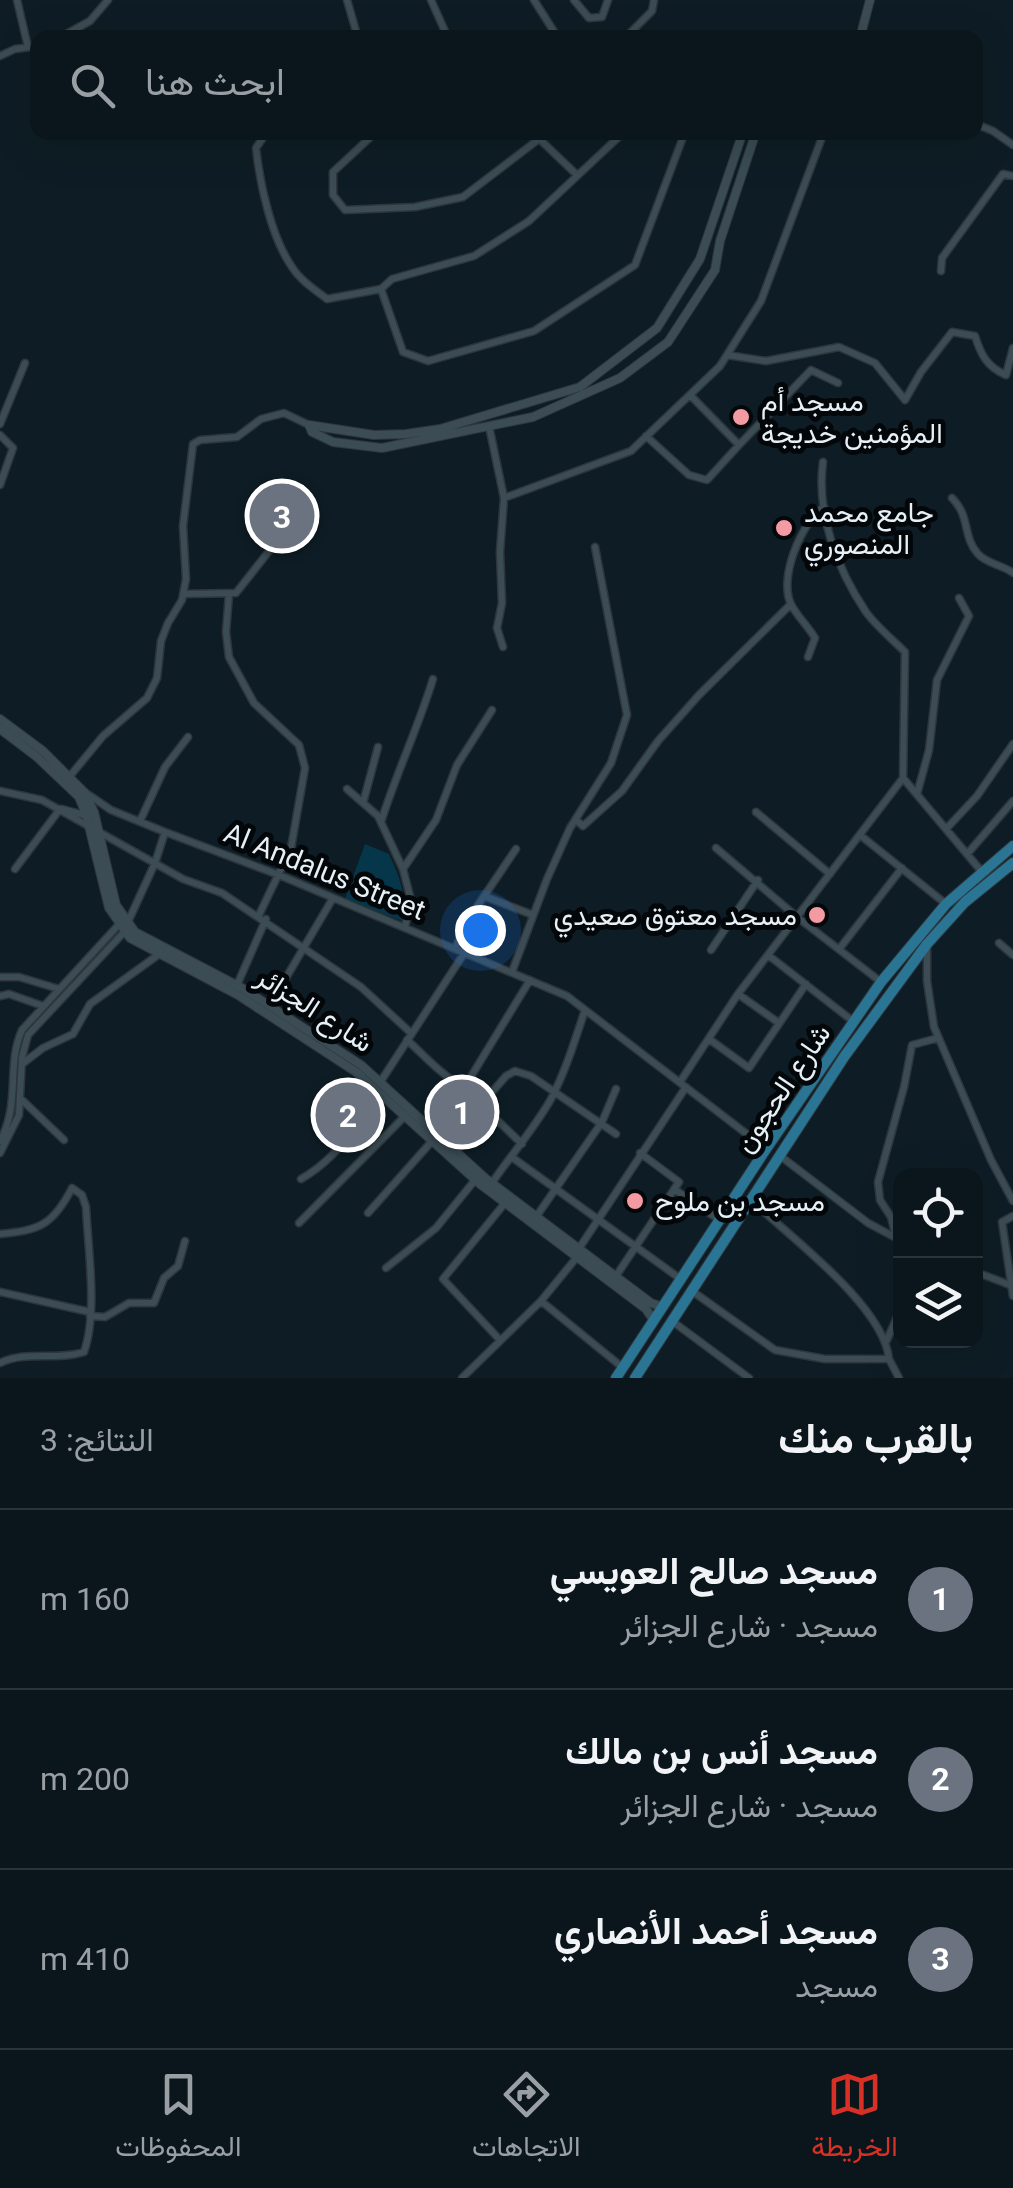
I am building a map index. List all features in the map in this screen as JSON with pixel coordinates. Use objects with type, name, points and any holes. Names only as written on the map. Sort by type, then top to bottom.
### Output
[{"type":"main road","name":"شارع الحجون","points":[[635,1378],[750,1199],[772,1152],[882,982],[946,904],[1013,846]]},
{"type":"main road","name":"شارع الحجون","points":[[620,1373],[721,1220],[928,944],[965,902],[1013,863]]},
{"type":"street","points":[[0,56],[28,48],[17,0]]},
{"type":"street","points":[[74,30],[90,21],[108,0]]},
{"type":"street","points":[[347,0],[356,30]]},
{"type":"street","points":[[432,0],[445,30]]},
{"type":"street","points":[[534,0],[553,30]]},
{"type":"street","points":[[574,0],[589,18],[602,17],[608,0]]},
{"type":"street","points":[[633,30],[652,12],[654,0]]},
{"type":"street","points":[[862,30],[870,0]]},
{"type":"street","points":[[983,126],[1013,145]]},
{"type":"street","points":[[262,140],[256,148],[260,179],[292,267],[326,299],[380,289],[392,279],[474,256],[528,221],[615,140]]},
{"type":"street","points":[[367,140],[333,172],[334,195],[345,210],[415,207],[463,197],[538,140]]},
{"type":"street","points":[[540,140],[576,174]]},
{"type":"street","points":[[380,289],[402,352],[428,361],[534,330],[636,266],[683,140]]},
{"type":"street","points":[[70,776],[103,736],[147,698],[157,678],[162,641],[184,594],[183,526],[194,444],[237,436],[260,420],[284,412],[309,426],[374,435],[440,429],[580,386],[657,328],[700,259],[740,140]]},
{"type":"street","points":[[309,426],[312,432],[333,442],[382,448],[533,417],[620,378],[668,342],[715,270],[720,241],[753,140]]},
{"type":"street","points":[[504,498],[631,451],[727,355],[761,301],[821,140]]},
{"type":"street","points":[[941,271],[942,258],[984,198],[1003,174],[1013,176]]},
{"type":"street","points":[[727,355],[766,361],[839,347],[874,363],[905,400],[920,372],[952,332],[975,336],[983,358],[994,370],[1006,375],[1013,348]]},
{"type":"street","points":[[0,424],[25,363]]},
{"type":"street","points":[[646,436],[689,475],[707,480],[811,370],[838,383]]},
{"type":"street","points":[[690,395],[740,446]]},
{"type":"street","points":[[489,426],[504,498],[502,603],[497,628],[503,647]]},
{"type":"street","points":[[0,434],[13,448],[0,486]]},
{"type":"street","points":[[462,1378],[540,1301],[577,1254],[738,994],[902,778],[904,652],[868,614],[844,572],[819,490],[823,462]]},
{"type":"street","points":[[952,498],[962,508],[968,541],[981,559],[1013,572]]},
{"type":"street","points":[[184,594],[236,594],[302,508]]},
{"type":"street","points":[[808,657],[814,638],[791,604],[792,565],[801,531],[812,515],[824,508]]},
{"type":"street","points":[[512,972],[576,820],[611,763],[627,715],[595,547]]},
{"type":"street","points":[[230,594],[226,632],[229,657],[254,704],[298,745],[305,768],[296,828],[237,985]]},
{"type":"street","points":[[917,794],[930,750],[937,680],[968,616],[959,598]]},
{"type":"street","points":[[576,820],[584,826],[622,791],[658,741],[699,695],[791,604]]},
{"type":"street","points":[[381,822],[433,679]]},
{"type":"street","points":[[403,868],[436,820],[457,765],[492,710]]},
{"type":"street","points":[[0,719],[85,793],[124,925]]},
{"type":"street","points":[[0,729],[69,786],[92,822]]},
{"type":"street","points":[[140,821],[165,767],[188,738]]},
{"type":"street","points":[[947,828],[977,796],[1013,744]]},
{"type":"street","points":[[362,803],[378,747]]},
{"type":"street","points":[[902,778],[982,872]]},
{"type":"street","points":[[348,789],[378,816],[403,868],[410,900],[405,927]]},
{"type":"street","points":[[0,791],[42,800],[92,822],[183,879],[222,893],[262,917],[362,987],[522,1144]]},
{"type":"street","name":"Al Andalus Street","points":[[85,793],[111,810],[279,875],[567,996],[868,1223],[893,1236]]},
{"type":"street","points":[[968,853],[1013,801]]},
{"type":"street","points":[[60,809],[92,822]]},
{"type":"street","points":[[15,869],[60,809]]},
{"type":"street","points":[[92,822],[111,810]]},
{"type":"street","points":[[756,812],[830,874]]},
{"type":"street","points":[[0,1153],[16,1123],[26,1040],[124,925],[156,863],[165,832]]},
{"type":"street","points":[[860,835],[946,904]]},
{"type":"street","points":[[716,848],[882,982]]},
{"type":"street","points":[[455,948],[516,849]]},
{"type":"street","points":[[840,948],[902,868]]},
{"type":"street","points":[[710,950],[758,880]]},
{"type":"street","points":[[484,896],[533,916]]},
{"type":"street","points":[[270,1005],[333,898]]},
{"type":"street","points":[[0,1140],[14,1100],[17,1042],[25,1026],[124,925]]},
{"type":"street","name":"شارع الجزائر","points":[[124,925],[158,955],[238,994],[362,1076],[475,1180],[577,1254],[646,1309],[654,1321]]},
{"type":"street","name":"شارع الجزائر","points":[[124,925],[142,938],[237,985],[380,1080],[492,1183],[577,1254],[616,1276],[650,1303],[663,1307]]},
{"type":"street","points":[[999,943],[1013,955]]},
{"type":"street","points":[[928,944],[927,981],[934,1026],[1013,1201]]},
{"type":"street","points":[[380,1080],[464,952]]},
{"type":"street","points":[[21,1064],[73,1034],[90,1004],[158,955]]},
{"type":"street","points":[[768,955],[854,1022]]},
{"type":"street","points":[[0,976],[19,977],[60,989]]},
{"type":"street","points":[[429,1126],[464,1088],[530,980]]},
{"type":"street","points":[[709,1038],[749,1068],[806,984]]},
{"type":"street","points":[[0,996],[9,994],[43,1006]]},
{"type":"street","points":[[738,994],[780,1023]]},
{"type":"street","points":[[492,1183],[513,1158],[555,1089],[585,1010]]},
{"type":"street","points":[[893,1223],[880,1200],[878,1182],[912,1045],[938,1038]]},
{"type":"street","points":[[464,1088],[481,1093],[493,1091],[515,1071],[532,1076],[616,1134]]},
{"type":"street","points":[[348,1141],[325,1120],[362,1076]]},
{"type":"street","points":[[536,1217],[602,1122],[616,1089]]},
{"type":"street","points":[[301,1179],[325,1165],[386,1096]]},
{"type":"street","points":[[20,1098],[64,1140]]},
{"type":"street","points":[[299,1223],[406,1115]]},
{"type":"street","points":[[368,1213],[432,1140]]},
{"type":"street","points":[[616,1276],[679,1182],[640,1153]]},
{"type":"street","points":[[513,1158],[682,1280]]},
{"type":"street","points":[[386,1268],[436,1228],[475,1180]]},
{"type":"street","points":[[0,1234],[30,1232],[50,1222],[72,1188],[82,1196],[86,1207],[90,1314],[84,1352],[65,1358],[14,1356],[0,1363]]},
{"type":"street","points":[[674,1189],[721,1220]]},
{"type":"street","points":[[750,1199],[868,1310],[887,1341]]},
{"type":"street","points":[[500,1339],[443,1278],[506,1204]]},
{"type":"street","points":[[1013,1216],[1002,1222],[1013,1296]]},
{"type":"street","points":[[0,1292],[109,1316],[129,1303],[154,1302],[164,1278],[178,1266],[185,1241]]},
{"type":"street","points":[[983,1275],[1010,1285]]},
{"type":"street","points":[[692,1291],[776,1350],[825,1359],[888,1359]]},
{"type":"street","points":[[540,1301],[620,1373]]},
{"type":"street","points":[[672,1321],[749,1378]]},
{"type":"street","points":[[893,1327],[887,1341],[888,1359],[899,1378]]},
{"type":"shaded area","points":[[365,844],[389,854],[402,887],[402,921],[345,899]]},
{"type":"place","name":"مسجد أم المؤمنين خديجة","points":[[741,417]]},
{"type":"place","name":"مسجد أحمد الأنصاري","points":[[282,516]]},
{"type":"place","name":"جامع محمد المنصوري","points":[[784,528]]},
{"type":"place","name":"مسجد معتوق صعيدي","points":[[817,915]]},
{"type":"place","name":"مسجد صالح العويسي","points":[[462,1112]]},
{"type":"place","name":"مسجد أنس بن مالك","points":[[348,1115]]},
{"type":"place","name":"مسجد بن ملوح","points":[[635,1201]]}]
